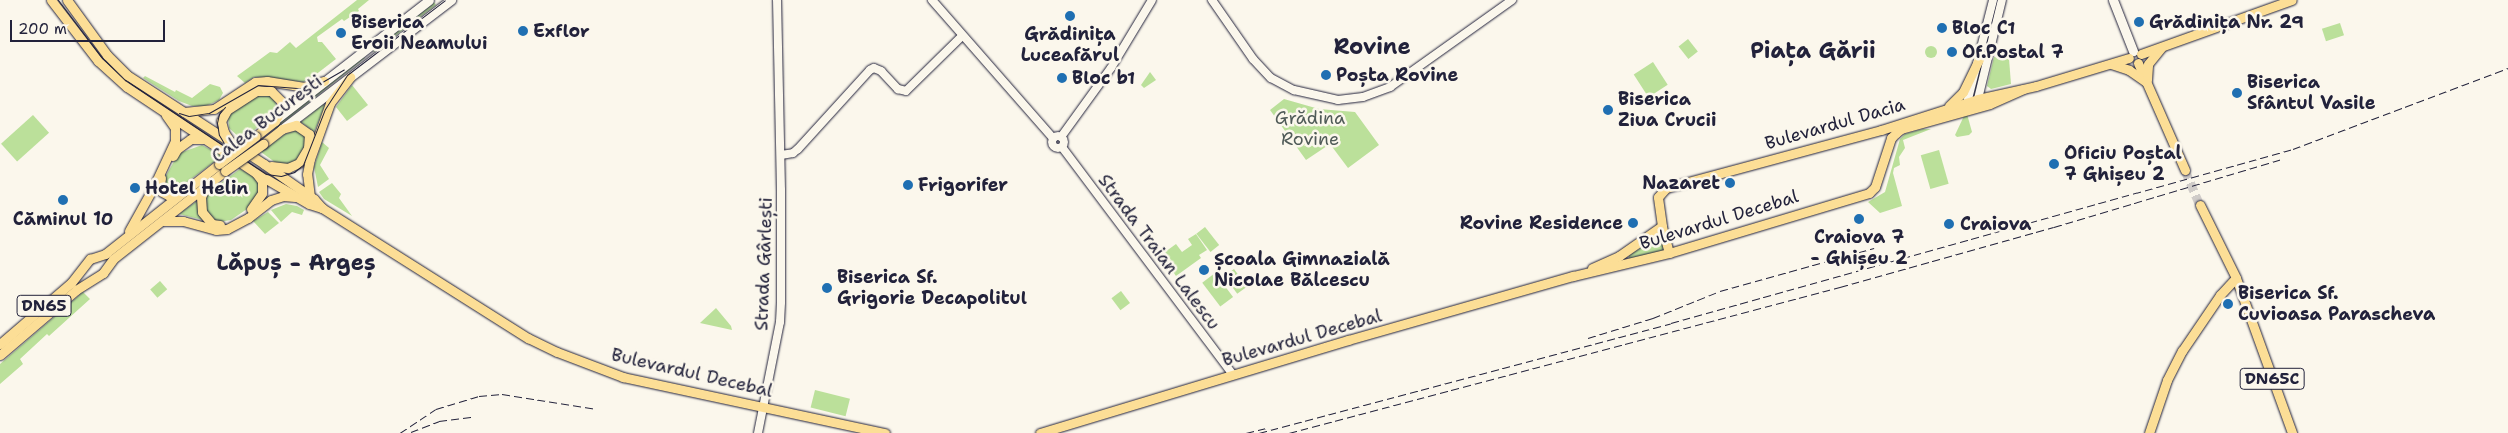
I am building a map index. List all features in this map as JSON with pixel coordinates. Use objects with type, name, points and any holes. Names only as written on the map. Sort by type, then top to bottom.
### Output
[{"type":"main road","name":"Bulevardul Decebal","points":[[51,0],[107,70],[127,87],[256,173],[299,198],[322,208],[510,328],[557,352],[623,377],[885,433]]},
{"type":"main road","name":"Bulevardul Decebal","points":[[67,0],[117,66],[127,75],[264,164],[310,197],[322,208]]},
{"type":"main road","name":"Calea București","points":[[105,268],[208,184],[256,136],[428,0]]},
{"type":"main road","name":"Calea București","points":[[97,257],[105,254],[126,235],[182,192],[263,144],[451,0]]},
{"type":"main road","points":[[2113,0],[2135,56],[2185,170]]},
{"type":"main road","name":"Bulevardul Dacia","points":[[1662,226],[1658,197],[1666,188],[1881,130],[1967,102],[2024,89],[2111,64],[2292,0]]},
{"type":"main road","points":[[2147,83],[2148,64],[2163,46]]},
{"type":"main road","points":[[1943,110],[1960,96],[1979,58]]},
{"type":"main road","points":[[2111,64],[2129,70],[2147,83]]},
{"type":"main road","points":[[310,197],[307,174],[310,158],[330,103],[350,77]]},
{"type":"main road","points":[[182,112],[214,109],[255,82],[267,81],[303,87],[324,81]]},
{"type":"main road","name":"Bulevardul Dacia","points":[[1891,138],[1901,129],[1976,109],[2000,101],[2024,89]]},
{"type":"main road","points":[[230,142],[224,132],[222,117],[232,106],[256,91],[267,90],[278,96],[282,108],[275,121]]},
{"type":"main road","points":[[126,235],[154,186],[175,141],[174,128],[163,111]]},
{"type":"main road","points":[[264,164],[279,169],[288,168],[299,163],[306,153],[310,139],[304,129],[296,125],[282,129]]},
{"type":"main road","points":[[1881,130],[1891,138]]},
{"type":"main road","points":[[182,192],[168,195],[162,192],[161,178],[177,149],[191,139],[206,138]]},
{"type":"main road","name":"Bulevardul Decebal","points":[[1040,433],[1573,276],[1669,253],[1873,190],[1891,138]]},
{"type":"main road","points":[[208,184],[201,197],[202,212],[212,224],[229,224],[257,204],[262,194],[262,181],[256,173]]},
{"type":"main road","points":[[162,221],[170,220],[205,228],[227,229],[248,218],[271,200],[283,196],[299,198]]},
{"type":"main road","name":"DN65C","points":[[2200,205],[2236,278],[2292,433]]},
{"type":"main road","name":"Bulevardul Decebal","points":[[1573,276],[1619,256],[1662,226]]},
{"type":"main road","points":[[1662,226],[1669,253]]},
{"type":"main road","points":[[97,257],[103,260],[105,268],[103,273],[96,276],[88,272],[86,265],[90,259],[97,257]]},
{"type":"main road","name":"DN65","points":[[0,344],[71,283],[86,265]]},
{"type":"main road","name":"DN65","points":[[0,355],[76,290],[96,276]]},
{"type":"main road","points":[[2150,433],[2167,380],[2182,351],[2220,295],[2236,278]]},
{"type":"street","name":"Strada Gârlești","points":[[758,433],[777,337],[781,302],[781,154],[777,0]]},
{"type":"street","points":[[932,0],[962,36],[1057,138],[1111,68],[1152,0]]},
{"type":"street","points":[[1212,0],[1253,59],[1272,78],[1294,90],[1338,100],[1363,97],[1390,87],[1512,0]]},
{"type":"street","points":[[1964,112],[1993,0]]},
{"type":"street","points":[[1976,109],[2002,0]]},
{"type":"street","points":[[781,154],[793,153],[798,149],[866,73],[874,68],[881,71],[898,89],[906,91],[962,36]]},
{"type":"street","name":"Strada Traian Lalescu","points":[[1057,138],[1064,142],[1062,147],[1233,375]]},
{"type":"green space","points":[[357,0],[369,0],[358,9],[359,11],[344,21],[342,19],[317,37],[318,42],[322,42],[336,59],[310,79],[303,82],[254,77],[245,83],[237,76],[270,52],[277,53],[290,42],[296,48]]},
{"type":"green space","points":[[434,2],[436,5],[374,52],[372,50]]},
{"type":"green space","points":[[2340,23],[2344,35],[2326,41],[2322,29]]},
{"type":"green space","points":[[1688,39],[1698,52],[1688,59],[1679,46]]},
{"type":"green space","points":[[1933,46],[1936,47],[1936,57],[1929,58],[1926,57],[1925,50],[1926,47]]},
{"type":"green space","points":[[363,56],[365,58],[274,130],[273,128]]},
{"type":"green space","points":[[1994,57],[2009,59],[2011,84],[1991,89],[1987,86]]},
{"type":"green space","points":[[1653,62],[1668,85],[1648,97],[1634,75]]},
{"type":"green space","points":[[1150,72],[1156,80],[1144,88],[1141,85]]},
{"type":"green space","points":[[145,76],[175,92],[176,90],[192,98],[210,84],[220,87],[223,93],[219,100],[213,103],[205,106],[192,106],[179,101],[143,78]]},
{"type":"green space","points":[[352,85],[368,105],[347,121],[336,107]]},
{"type":"green space","points":[[257,95],[270,95],[275,99],[277,111],[242,140],[229,128],[228,115],[231,110]]},
{"type":"green space","name":"Grădina Rovine","points":[[1284,99],[1319,109],[1355,112],[1379,145],[1348,168],[1330,144],[1306,160],[1270,110]]},
{"type":"green space","points":[[323,104],[325,106],[314,132],[301,122]]},
{"type":"green space","points":[[1967,114],[1972,132],[1969,135],[1957,137],[1955,135],[1964,116]]},
{"type":"green space","points":[[33,115],[49,133],[17,162],[1,144]]},
{"type":"green space","points":[[1923,129],[1931,129],[1903,140],[1905,148],[1899,157],[1900,165],[1894,168],[1893,173],[1902,206],[1880,213],[1868,202],[1885,192],[1900,139],[1905,134]]},
{"type":"green space","points":[[297,130],[307,138],[302,156],[288,166],[276,163],[261,152],[285,134]]},
{"type":"green space","points":[[322,142],[329,148],[320,165],[329,179],[318,187],[314,167]]},
{"type":"green space","points":[[202,145],[222,156],[179,188],[168,190],[164,187],[164,179],[180,153]]},
{"type":"green space","points":[[1939,150],[1949,184],[1930,189],[1921,155]]},
{"type":"green space","points":[[240,169],[253,176],[259,184],[259,193],[247,209],[231,220],[219,222],[211,219],[205,210],[206,194]]},
{"type":"green space","points":[[332,183],[341,194],[339,198],[352,216],[324,199],[319,192]]},
{"type":"green space","points":[[197,201],[203,220],[179,214]]},
{"type":"green space","points":[[286,204],[297,206],[304,210],[302,215],[292,212],[281,222],[271,210]]},
{"type":"green space","points":[[268,212],[279,223],[265,234],[253,221]]},
{"type":"green space","points":[[1205,227],[1219,245],[1210,252],[1196,234]]},
{"type":"green space","points":[[1196,234],[1207,250],[1199,255],[1201,258],[1176,276],[1167,263],[1171,260],[1165,252],[1176,244],[1182,252],[1192,245],[1188,239]]},
{"type":"green space","points":[[1662,236],[1666,250],[1629,260],[1629,255]]},
{"type":"green space","points":[[1234,269],[1247,287],[1237,294],[1224,276]]},
{"type":"green space","points":[[1215,273],[1233,297],[1220,307],[1202,283]]},
{"type":"green space","points":[[160,281],[167,289],[157,298],[150,290]]},
{"type":"green space","points":[[1121,291],[1130,303],[1120,310],[1111,298]]},
{"type":"green space","points":[[83,292],[90,299],[20,359],[23,364],[0,384],[0,364]]},
{"type":"green space","points":[[716,308],[731,326],[732,330],[700,323]]},
{"type":"green space","points":[[815,390],[850,399],[846,416],[811,407]]},
{"type":"tunnel","points":[[2185,170],[2200,205]]},
{"type":"tram line","points":[[58,0],[102,58],[125,80],[266,174],[281,176],[294,172],[303,165],[325,109],[347,75],[445,0]]},
{"type":"tram line","points":[[179,113],[189,116],[209,113],[258,85],[310,89],[344,69]]},
{"type":"tram line","points":[[225,107],[219,114],[217,123],[219,135],[225,145]]},
{"type":"railway","points":[[1259,433],[1671,323],[2293,149],[2508,68]]},
{"type":"railway","points":[[1289,433],[1840,287],[2054,227],[2282,159]]},
{"type":"railway","points":[[1588,338],[1653,318],[1720,291],[1874,248]]},
{"type":"railway","points":[[400,433],[436,409],[479,396],[502,394],[597,409]]},
{"type":"railway","points":[[411,432],[439,421],[473,417]]},
{"type":"railway","points":[[1246,433],[1266,428]]},
{"type":"place","name":"Grădinița Luceafărul","points":[[1070,16]]},
{"type":"place","name":"Grădinița Nr. 29","points":[[2139,22]]},
{"type":"place","name":"Bloc C1","points":[[1942,28]]},
{"type":"place","name":"Exflor","points":[[523,31]]},
{"type":"place","name":"Biserica Eroii Neamului","points":[[341,33]]},
{"type":"place","name":"Of.Postal 7","points":[[1952,52]]},
{"type":"place","name":"Poșta Rovine","points":[[1326,75]]},
{"type":"place","name":"Bloc b1","points":[[1062,78]]},
{"type":"place","name":"Biserica Sfântul Vasile","points":[[2237,93]]},
{"type":"place","name":"Biserica Ziua Crucii","points":[[1608,110]]},
{"type":"place","name":"Oficiu Poștal 7 Ghișeu 2","points":[[2054,164]]},
{"type":"place","name":"Nazaret","points":[[1730,183]]},
{"type":"place","name":"Frigorifer","points":[[908,185]]},
{"type":"place","name":"Hotel Helin","points":[[135,188]]},
{"type":"place","name":"Căminul 10","points":[[63,200]]},
{"type":"place","name":"Craiova 7 - Ghișeu 2","points":[[1859,219]]},
{"type":"place","name":"Rovine Residence","points":[[1633,223]]},
{"type":"place","name":"Craiova","points":[[1949,224]]},
{"type":"place","name":"Școala Gimnazială Nicolae Bălcescu","points":[[1204,270]]},
{"type":"place","name":"Biserica Sf. Grigorie Decapolitul","points":[[827,288]]},
{"type":"place","name":"Biserica Sf. Cuvioasa Parascheva","points":[[2228,304]]},
{"type":"district","name":"Rovine","points":[[1372,47]]},
{"type":"district","name":"Piața Gării","points":[[1813,51]]},
{"type":"district","name":"Lăpuș - Argeș","points":[[296,263]]}]
